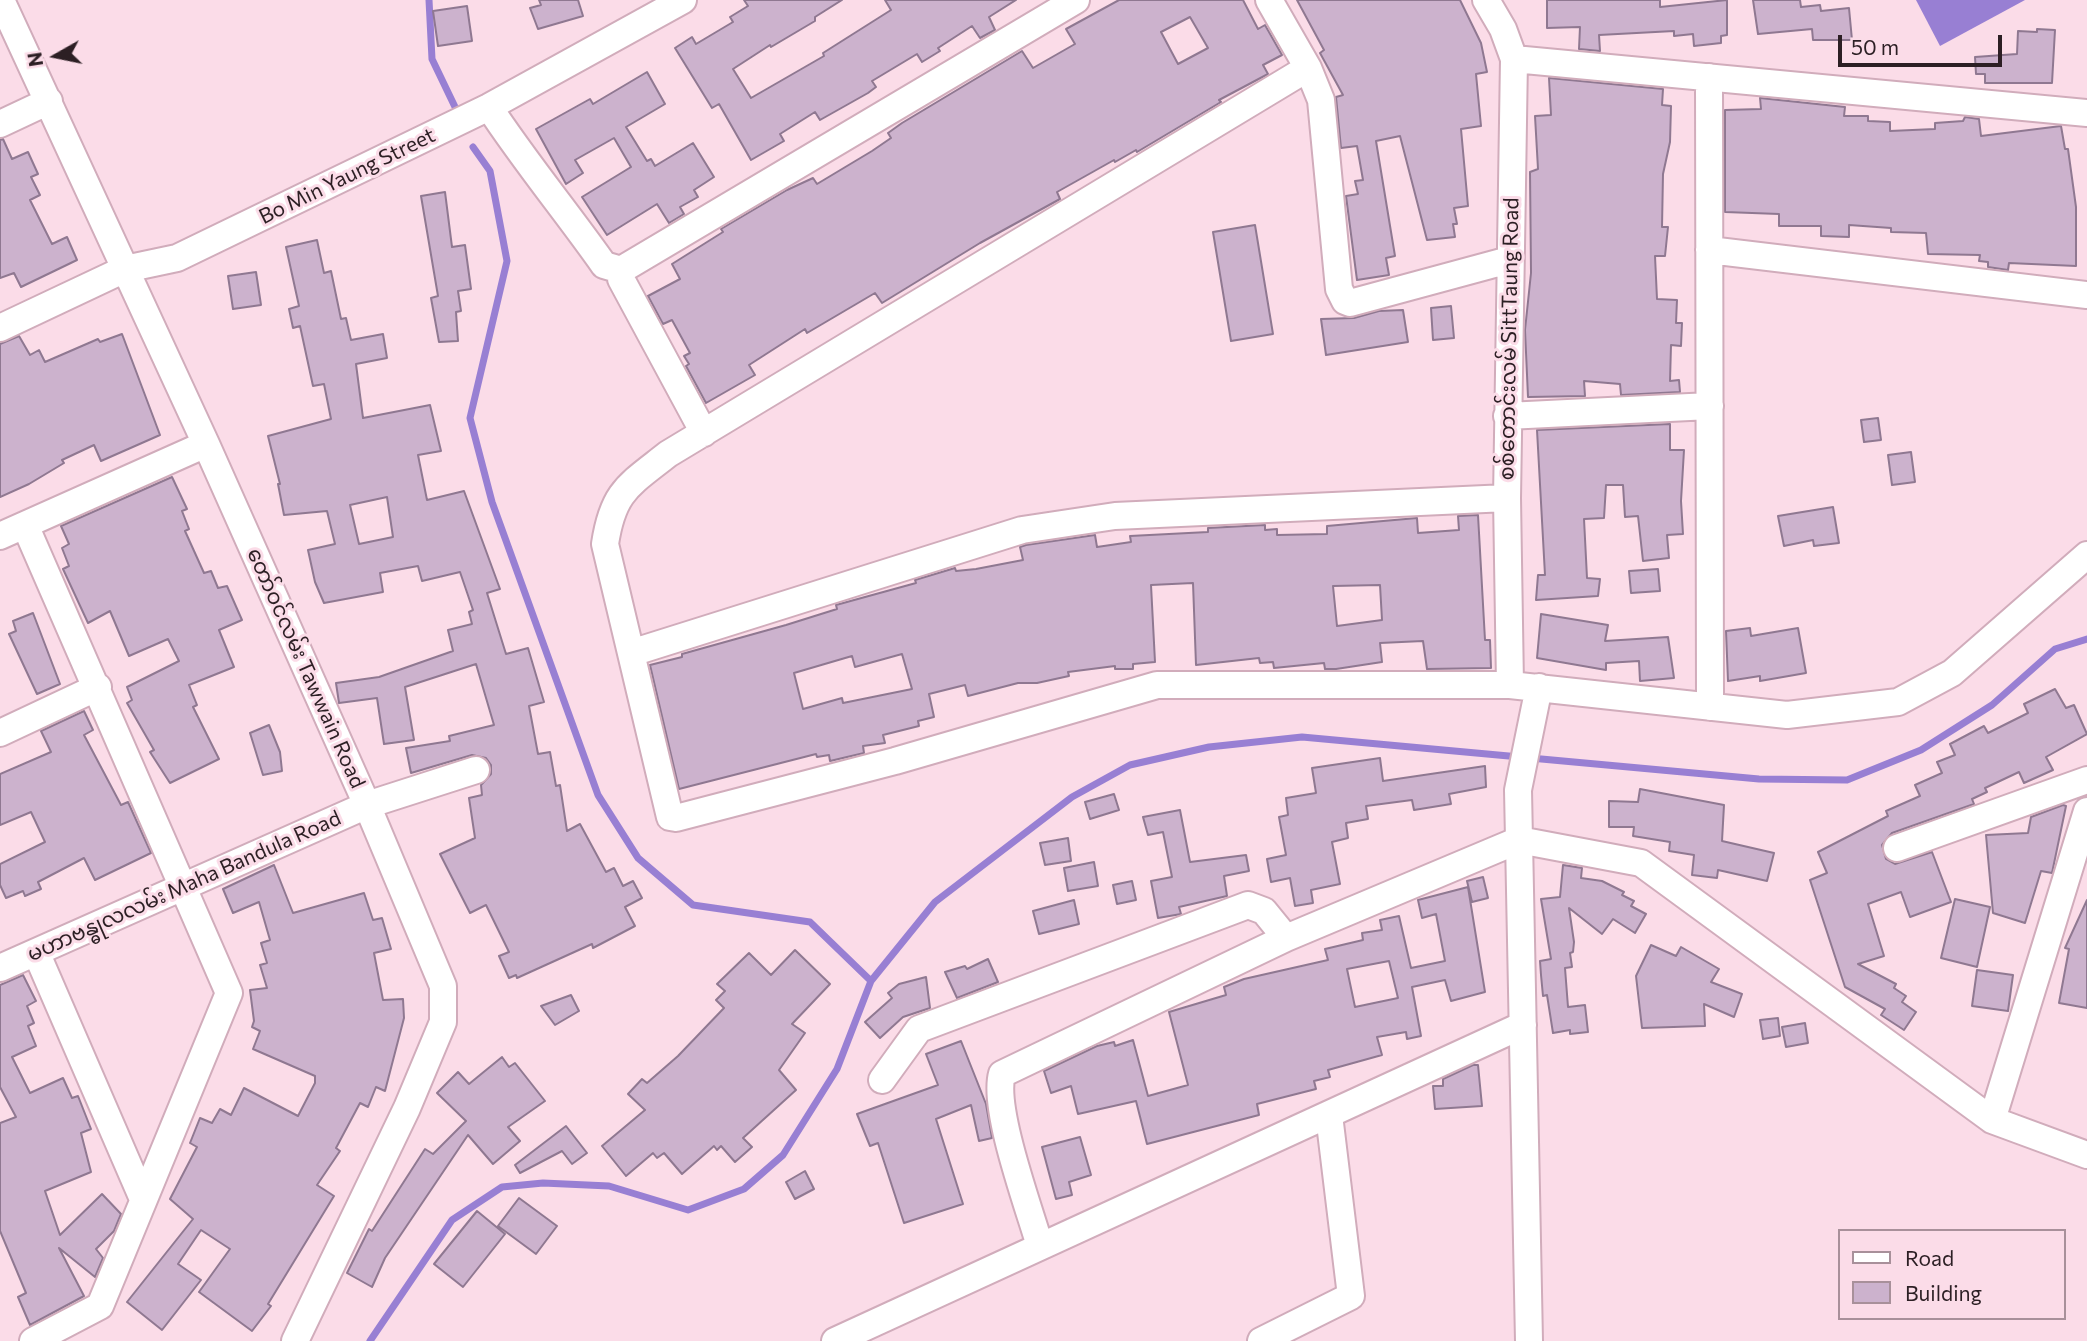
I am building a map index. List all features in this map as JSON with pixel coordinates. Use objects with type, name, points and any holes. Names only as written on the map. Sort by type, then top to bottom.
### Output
[{"type":"street","name":"တော်ဝင်လမ်း Tawwain Road","points":[[1,0],[206,444],[367,805],[443,986],[443,1022],[407,1108],[295,1341]]},
{"type":"street","name":"Bo Min Yaung Street","points":[[0,328],[125,269],[177,258],[489,107],[683,0]]},
{"type":"street","points":[[489,107],[527,165],[541,176],[604,265],[621,270],[1047,7],[1076,0]]},
{"type":"street","points":[[1269,0],[1308,68],[1321,100],[1339,289],[1345,301],[1350,303],[1509,260]]},
{"type":"street","name":"စစ်တောင်းလမ် SittTaung Road","points":[[1486,0],[1503,29],[1514,59],[1507,416],[1510,685]]},
{"type":"street","points":[[1514,59],[2087,113]]},
{"type":"street","points":[[1308,68],[668,454],[620,492],[609,517],[605,544],[670,817],[676,818],[895,761],[1157,685],[1510,685],[1787,715],[1898,702],[1952,673],[2087,555]]},
{"type":"street","points":[[1709,77],[1710,707]]},
{"type":"street","points":[[0,124],[49,101]]},
{"type":"street","points":[[1709,250],[2087,295]]},
{"type":"street","points":[[621,270],[621,279],[704,433]]},
{"type":"street","points":[[1507,416],[1710,406]]},
{"type":"street","points":[[0,536],[206,444]]},
{"type":"street","points":[[631,653],[1022,530],[1115,516],[1507,498]]},
{"type":"street","points":[[25,525],[98,687],[229,993],[100,1307],[33,1341]]},
{"type":"street","points":[[0,733],[98,687]]},
{"type":"street","points":[[1529,1341],[1518,790],[1539,687]]},
{"type":"street","name":"မဟာဗန္ဓုလလမ်း Maha Bandula Road","points":[[0,968],[367,805],[476,770]]},
{"type":"street","points":[[1897,848],[2087,780]]},
{"type":"street","points":[[1992,1119],[2087,811]]},
{"type":"street","points":[[1040,1246],[1002,1109],[999,1084],[1002,1074],[1286,938],[1519,841],[1641,863],[1992,1119],[2087,1155]]},
{"type":"street","points":[[882,1080],[919,1029],[1248,905],[1264,911],[1286,938]]},
{"type":"street","points":[[36,952],[143,1199]]},
{"type":"street","points":[[835,1341],[1523,1025]]},
{"type":"street","points":[[1261,1341],[1351,1296],[1329,1115]]},
{"type":"shaded area","points":[[1916,0],[2025,0],[1940,46]]},
{"type":"building","points":[[539,0],[578,0],[583,16],[538,29],[530,8],[541,5]]},
{"type":"building","points":[[744,0],[842,0],[815,17],[815,21],[733,69],[751,98],[824,56],[823,53],[891,10],[885,0],[1016,0],[989,17],[995,30],[980,38],[972,26],[922,62],[917,54],[872,81],[876,87],[868,93],[820,120],[815,112],[780,134],[784,141],[751,160],[719,104],[712,108],[675,48],[692,37],[696,44],[733,22],[730,17],[748,6]]},
{"type":"building","points":[[1119,0],[1243,0],[1258,29],[1265,25],[1282,55],[1263,65],[1268,74],[1219,100],[1221,102],[1137,152],[1136,150],[1115,162],[1114,160],[1057,192],[1060,199],[980,243],[882,303],[875,293],[807,333],[805,329],[749,365],[755,375],[706,403],[686,366],[689,364],[684,356],[690,353],[672,320],[663,324],[648,296],[680,279],[672,264],[723,232],[721,229],[787,190],[813,178],[817,184],[872,151],[891,138],[888,133],[902,123],[1022,51],[1033,68],[1075,44],[1066,29]],"holes":[[[1190,17],[1208,48],[1178,64],[1161,32]]]},
{"type":"building","points":[[1297,0],[1460,0],[1481,43],[1487,72],[1476,74],[1481,126],[1461,129],[1468,206],[1454,208],[1457,224],[1453,224],[1455,237],[1427,240],[1400,136],[1376,141],[1395,256],[1386,258],[1389,275],[1357,280],[1346,196],[1358,194],[1355,181],[1363,180],[1357,146],[1341,148],[1336,97],[1343,95],[1320,53],[1324,50]]},
{"type":"building","points":[[1547,0],[1660,0],[1660,7],[1727,0],[1727,35],[1721,36],[1721,43],[1694,46],[1693,34],[1674,36],[1674,31],[1599,35],[1600,51],[1579,49],[1580,27],[1547,28]]},
{"type":"building","points":[[1753,0],[1800,0],[1801,7],[1820,5],[1821,11],[1849,8],[1852,40],[1813,40],[1812,29],[1758,34]]},
{"type":"building","points":[[467,6],[472,41],[438,46],[433,11]]},
{"type":"building","points":[[2037,29],[2055,30],[2052,83],[1985,83],[1985,74],[1976,74],[1975,57],[2017,54],[2018,31],[2037,32]]},
{"type":"building","points":[[647,72],[665,104],[626,127],[647,161],[651,159],[655,166],[693,143],[714,177],[694,190],[698,197],[680,207],[684,214],[669,223],[657,204],[607,235],[582,197],[631,167],[614,138],[575,160],[583,173],[566,184],[536,129],[590,99],[593,104]]},
{"type":"building","points":[[1549,78],[1663,89],[1662,105],[1671,106],[1670,142],[1663,174],[1662,227],[1668,227],[1665,256],[1655,256],[1657,299],[1677,300],[1676,323],[1682,323],[1681,346],[1671,345],[1670,381],[1679,380],[1680,392],[1621,395],[1620,384],[1584,381],[1585,396],[1528,397],[1525,330],[1531,273],[1530,172],[1538,169],[1535,116],[1551,115]]},
{"type":"building","points":[[1760,98],[1845,107],[1844,116],[1868,116],[1868,121],[1890,122],[1890,131],[1935,129],[1935,123],[1963,121],[1965,117],[1979,119],[1981,136],[2061,126],[2065,149],[2068,149],[2076,207],[2076,266],[2009,263],[2008,270],[1988,267],[1988,262],[1979,261],[1980,255],[1928,254],[1926,233],[1891,232],[1891,228],[1849,225],[1849,237],[1821,236],[1821,226],[1779,226],[1779,214],[1725,212],[1725,110],[1761,109]]},
{"type":"building","points":[[3,139],[12,159],[28,152],[38,174],[31,177],[40,195],[30,200],[52,244],[67,237],[77,260],[21,287],[14,273],[0,278],[0,140]]},
{"type":"building","points":[[445,192],[452,247],[465,245],[471,289],[458,291],[461,311],[456,312],[458,341],[439,342],[431,298],[438,296],[421,196]]},
{"type":"building","points":[[1255,225],[1273,334],[1231,341],[1213,232]]},
{"type":"building","points":[[317,240],[324,273],[331,271],[341,319],[346,318],[351,340],[383,334],[387,358],[356,364],[363,418],[430,405],[441,451],[418,455],[427,500],[464,491],[500,589],[487,593],[506,654],[528,648],[544,702],[529,706],[538,754],[550,752],[556,786],[560,785],[567,831],[580,824],[606,872],[614,868],[623,886],[633,881],[642,898],[625,907],[635,926],[593,948],[592,944],[517,978],[516,975],[509,978],[499,956],[509,952],[486,905],[470,913],[440,854],[475,838],[469,798],[482,795],[481,785],[491,774],[491,765],[486,758],[472,755],[411,773],[406,748],[450,741],[449,736],[494,725],[476,664],[405,687],[414,740],[384,744],[377,698],[339,703],[336,683],[379,677],[453,651],[448,630],[472,624],[469,612],[473,610],[460,572],[422,581],[418,566],[380,573],[383,592],[324,603],[315,582],[308,550],[335,544],[327,511],[284,515],[280,484],[268,436],[331,419],[324,384],[313,386],[300,326],[293,328],[289,309],[299,306],[286,247]],"holes":[[[387,497],[393,537],[359,544],[350,505]]]},
{"type":"building","points":[[256,272],[261,305],[233,309],[228,276]]},
{"type":"building","points":[[1451,306],[1454,338],[1433,340],[1431,308]]},
{"type":"building","points":[[1403,310],[1408,342],[1326,355],[1321,319],[1354,318],[1379,311]]},
{"type":"building","points":[[122,334],[160,435],[101,461],[94,445],[62,460],[64,463],[29,484],[0,497],[0,344],[19,336],[30,355],[39,350],[45,362],[98,339],[100,342]]},
{"type":"building","points":[[1878,418],[1881,440],[1864,442],[1861,420]]},
{"type":"building","points":[[1670,424],[1670,450],[1684,450],[1681,501],[1683,534],[1667,535],[1669,558],[1643,561],[1638,516],[1625,517],[1623,485],[1606,485],[1604,518],[1584,519],[1587,578],[1600,579],[1598,596],[1536,600],[1538,575],[1545,575],[1537,430]]},
{"type":"building","points":[[1911,452],[1915,482],[1892,485],[1888,455]]},
{"type":"building","points":[[172,477],[187,509],[182,511],[189,529],[185,531],[204,573],[211,571],[218,588],[227,586],[242,620],[219,630],[234,667],[189,685],[197,705],[193,707],[219,759],[170,783],[150,752],[154,750],[127,703],[132,700],[127,687],[179,661],[168,639],[129,656],[110,611],[88,623],[63,569],[69,566],[62,548],[69,544],[61,526]]},
{"type":"building","points":[[1833,507],[1839,543],[1814,546],[1813,540],[1784,546],[1778,516]]},
{"type":"building","points":[[1478,515],[1485,640],[1490,640],[1491,668],[1427,669],[1423,641],[1380,643],[1382,662],[1336,669],[1325,669],[1324,663],[1274,668],[1273,662],[1260,663],[1259,658],[1196,665],[1193,583],[1151,585],[1155,662],[1133,664],[1133,669],[1115,669],[1115,666],[1068,672],[1069,676],[1037,683],[1018,683],[968,696],[965,685],[929,694],[934,717],[918,721],[919,726],[883,735],[885,743],[863,746],[864,753],[830,761],[829,755],[817,757],[816,754],[679,789],[650,665],[837,609],[836,605],[916,583],[915,580],[955,568],[956,571],[976,569],[1023,560],[1020,547],[1026,545],[1095,535],[1097,547],[1131,542],[1130,536],[1208,532],[1208,528],[1265,525],[1265,530],[1277,529],[1277,535],[1327,534],[1327,526],[1417,518],[1418,533],[1459,530],[1458,516]],"holes":[[[1380,585],[1382,620],[1337,626],[1333,586]],[[902,654],[912,689],[843,703],[842,698],[803,709],[794,673],[852,656],[855,667]]]},
{"type":"building","points":[[1658,569],[1660,591],[1631,593],[1629,571]]},
{"type":"building","points":[[33,613],[60,684],[37,694],[9,634],[16,631],[13,621]]},
{"type":"building","points":[[1541,614],[1608,625],[1605,641],[1668,637],[1674,678],[1640,681],[1639,661],[1606,663],[1606,670],[1537,658]]},
{"type":"building","points":[[1750,628],[1751,636],[1798,628],[1806,673],[1760,681],[1760,676],[1728,681],[1726,631]]},
{"type":"building","points":[[2055,689],[2066,708],[2074,705],[2087,734],[2046,757],[2053,770],[2024,783],[2019,772],[1985,788],[1987,792],[1972,799],[1974,804],[1892,833],[1882,845],[1886,859],[1895,864],[1932,852],[1951,902],[1910,917],[1901,892],[1868,904],[1884,956],[1858,964],[1896,984],[1894,988],[1906,996],[1902,1002],[1916,1012],[1904,1030],[1881,1015],[1885,1009],[1845,987],[1810,880],[1827,873],[1818,852],[1888,816],[1886,811],[1920,796],[1915,785],[1942,773],[1937,762],[1955,755],[1950,744],[1984,726],[1988,733],[2028,713],[2024,704]]},
{"type":"building","points":[[84,711],[93,730],[84,735],[121,805],[128,802],[151,853],[95,880],[84,858],[38,882],[41,889],[25,896],[23,891],[6,898],[0,885],[0,864],[45,842],[31,812],[0,825],[0,774],[51,752],[41,731]]},
{"type":"building","points":[[269,725],[280,752],[282,771],[263,775],[250,733]]},
{"type":"building","points":[[1380,758],[1383,781],[1485,766],[1486,787],[1449,794],[1451,804],[1414,810],[1412,800],[1366,806],[1368,819],[1346,823],[1348,838],[1332,842],[1340,884],[1311,890],[1313,903],[1295,906],[1290,878],[1271,882],[1267,859],[1286,855],[1279,817],[1288,815],[1286,798],[1316,793],[1312,768]]},
{"type":"building","points":[[1640,789],[1724,805],[1722,841],[1774,853],[1767,881],[1718,870],[1717,878],[1692,875],[1694,855],[1669,851],[1670,842],[1633,836],[1634,827],[1609,827],[1609,801],[1638,802]]},
{"type":"building","points":[[1114,794],[1119,810],[1090,819],[1085,802]]},
{"type":"building","points":[[2066,806],[2052,873],[2041,871],[2025,923],[1993,913],[1986,835],[2028,833],[2031,817]]},
{"type":"building","points":[[1180,810],[1190,862],[1246,855],[1249,871],[1224,876],[1227,896],[1179,907],[1181,914],[1158,918],[1151,881],[1172,877],[1163,832],[1148,835],[1143,817]]},
{"type":"building","points":[[1068,838],[1071,861],[1045,865],[1040,843]]},
{"type":"building","points":[[1094,862],[1098,886],[1068,891],[1064,868]]},
{"type":"building","points":[[274,865],[293,913],[364,893],[373,920],[382,918],[391,949],[374,953],[383,1000],[403,999],[404,1018],[385,1091],[376,1087],[368,1107],[360,1103],[336,1148],[340,1151],[317,1185],[334,1196],[268,1304],[271,1306],[252,1331],[199,1292],[230,1249],[201,1230],[178,1264],[201,1280],[162,1330],[127,1302],[193,1219],[170,1199],[197,1147],[190,1143],[200,1118],[212,1123],[220,1109],[231,1115],[244,1088],[298,1116],[315,1083],[315,1076],[253,1049],[260,1031],[252,1027],[254,1021],[250,990],[267,988],[260,965],[267,963],[261,943],[270,940],[259,902],[233,913],[223,889]]},
{"type":"building","points":[[1563,865],[1582,868],[1581,878],[1602,881],[1624,892],[1622,895],[1634,901],[1631,906],[1646,914],[1635,933],[1613,919],[1602,934],[1569,908],[1574,942],[1573,952],[1570,953],[1572,967],[1565,968],[1568,1007],[1585,1005],[1588,1032],[1570,1034],[1570,1030],[1553,1033],[1547,995],[1543,996],[1540,961],[1551,959],[1541,899],[1560,897]]},
{"type":"building","points":[[1483,877],[1488,898],[1472,902],[1467,881]]},
{"type":"building","points":[[1132,881],[1136,900],[1117,904],[1113,885]]},
{"type":"building","points":[[1468,887],[1485,992],[1451,1001],[1445,980],[1412,987],[1421,1036],[1407,1039],[1406,1032],[1377,1037],[1382,1055],[1328,1070],[1330,1077],[1314,1081],[1316,1089],[1257,1104],[1259,1115],[1147,1144],[1136,1101],[1078,1114],[1071,1086],[1051,1093],[1044,1071],[1097,1046],[1114,1042],[1115,1046],[1133,1040],[1148,1096],[1188,1085],[1169,1012],[1226,995],[1224,987],[1244,979],[1328,960],[1325,949],[1363,940],[1362,933],[1382,930],[1380,920],[1399,916],[1411,968],[1445,961],[1436,914],[1422,918],[1418,900]],"holes":[[[1389,961],[1398,998],[1355,1007],[1347,969]]]},
{"type":"building","points":[[1955,899],[1990,907],[1977,967],[1941,958]]},
{"type":"building","points":[[1074,900],[1079,924],[1039,934],[1033,911]]},
{"type":"building","points":[[2087,900],[2087,1008],[2059,1003],[2069,949],[2065,948]]},
{"type":"building","points":[[1651,945],[1676,956],[1681,947],[1719,969],[1711,982],[1742,994],[1734,1017],[1704,1004],[1705,1026],[1642,1028],[1636,976]]},
{"type":"building","points":[[795,950],[830,984],[792,1024],[805,1033],[779,1070],[796,1090],[743,1138],[752,1147],[735,1162],[721,1146],[717,1150],[714,1146],[682,1174],[664,1153],[657,1158],[653,1153],[626,1176],[602,1146],[645,1110],[628,1094],[642,1079],[647,1083],[678,1056],[724,1008],[716,1000],[725,991],[717,984],[749,953],[771,975]]},
{"type":"building","points":[[988,959],[998,982],[957,998],[945,972],[965,966],[967,969]]},
{"type":"building","points":[[1977,970],[2013,975],[2008,1011],[1972,1006]]},
{"type":"building","points":[[23,975],[36,1001],[27,1006],[34,1023],[28,1026],[36,1046],[12,1057],[30,1093],[63,1078],[72,1098],[78,1096],[91,1129],[81,1133],[91,1172],[45,1191],[60,1235],[102,1194],[121,1214],[114,1231],[96,1249],[103,1258],[95,1277],[59,1248],[84,1296],[30,1325],[18,1297],[26,1293],[0,1231],[0,1123],[16,1117],[0,1087],[0,985]]},
{"type":"building","points":[[926,977],[930,1008],[903,1017],[880,1038],[865,1022],[892,998],[888,993],[899,984]]},
{"type":"building","points":[[571,995],[579,1011],[555,1025],[541,1006]]},
{"type":"building","points":[[1778,1018],[1780,1036],[1763,1039],[1760,1020]]},
{"type":"building","points":[[1805,1023],[1808,1043],[1786,1047],[1782,1027]]},
{"type":"building","points":[[961,1041],[986,1104],[992,1138],[979,1141],[971,1105],[936,1119],[963,1204],[904,1223],[878,1143],[870,1146],[857,1114],[938,1085],[926,1054]]},
{"type":"building","points":[[502,1057],[509,1067],[515,1063],[545,1101],[508,1127],[520,1141],[493,1164],[468,1135],[385,1258],[372,1287],[347,1273],[369,1229],[372,1231],[425,1149],[433,1154],[466,1121],[437,1093],[458,1072],[469,1084]]},
{"type":"building","points":[[1478,1065],[1482,1106],[1435,1109],[1433,1086],[1443,1086],[1443,1079]]},
{"type":"building","points":[[566,1126],[587,1153],[572,1164],[562,1151],[520,1173],[515,1165]]},
{"type":"building","points":[[1080,1137],[1091,1175],[1069,1182],[1072,1195],[1056,1199],[1042,1147]]},
{"type":"building","points":[[805,1171],[814,1189],[795,1199],[786,1182]]},
{"type":"building","points":[[519,1198],[557,1226],[536,1254],[498,1226]]},
{"type":"building","points":[[477,1211],[505,1234],[463,1287],[434,1264]]},
{"type":"waterway","points":[[429,0],[432,59],[456,109]]},
{"type":"waterway","points":[[473,147],[490,171],[507,261],[470,418],[492,502],[598,795],[638,858],[693,905],[810,922],[871,981]]},
{"type":"waterway","points":[[370,1341],[452,1220],[502,1187],[543,1183],[609,1186],[688,1210],[744,1189],[783,1155],[837,1069],[871,981],[935,902],[1072,797],[1130,765],[1209,747],[1302,737],[1759,779],[1847,780],[1921,750],[1992,705],[2055,649],[2087,639]]}]
